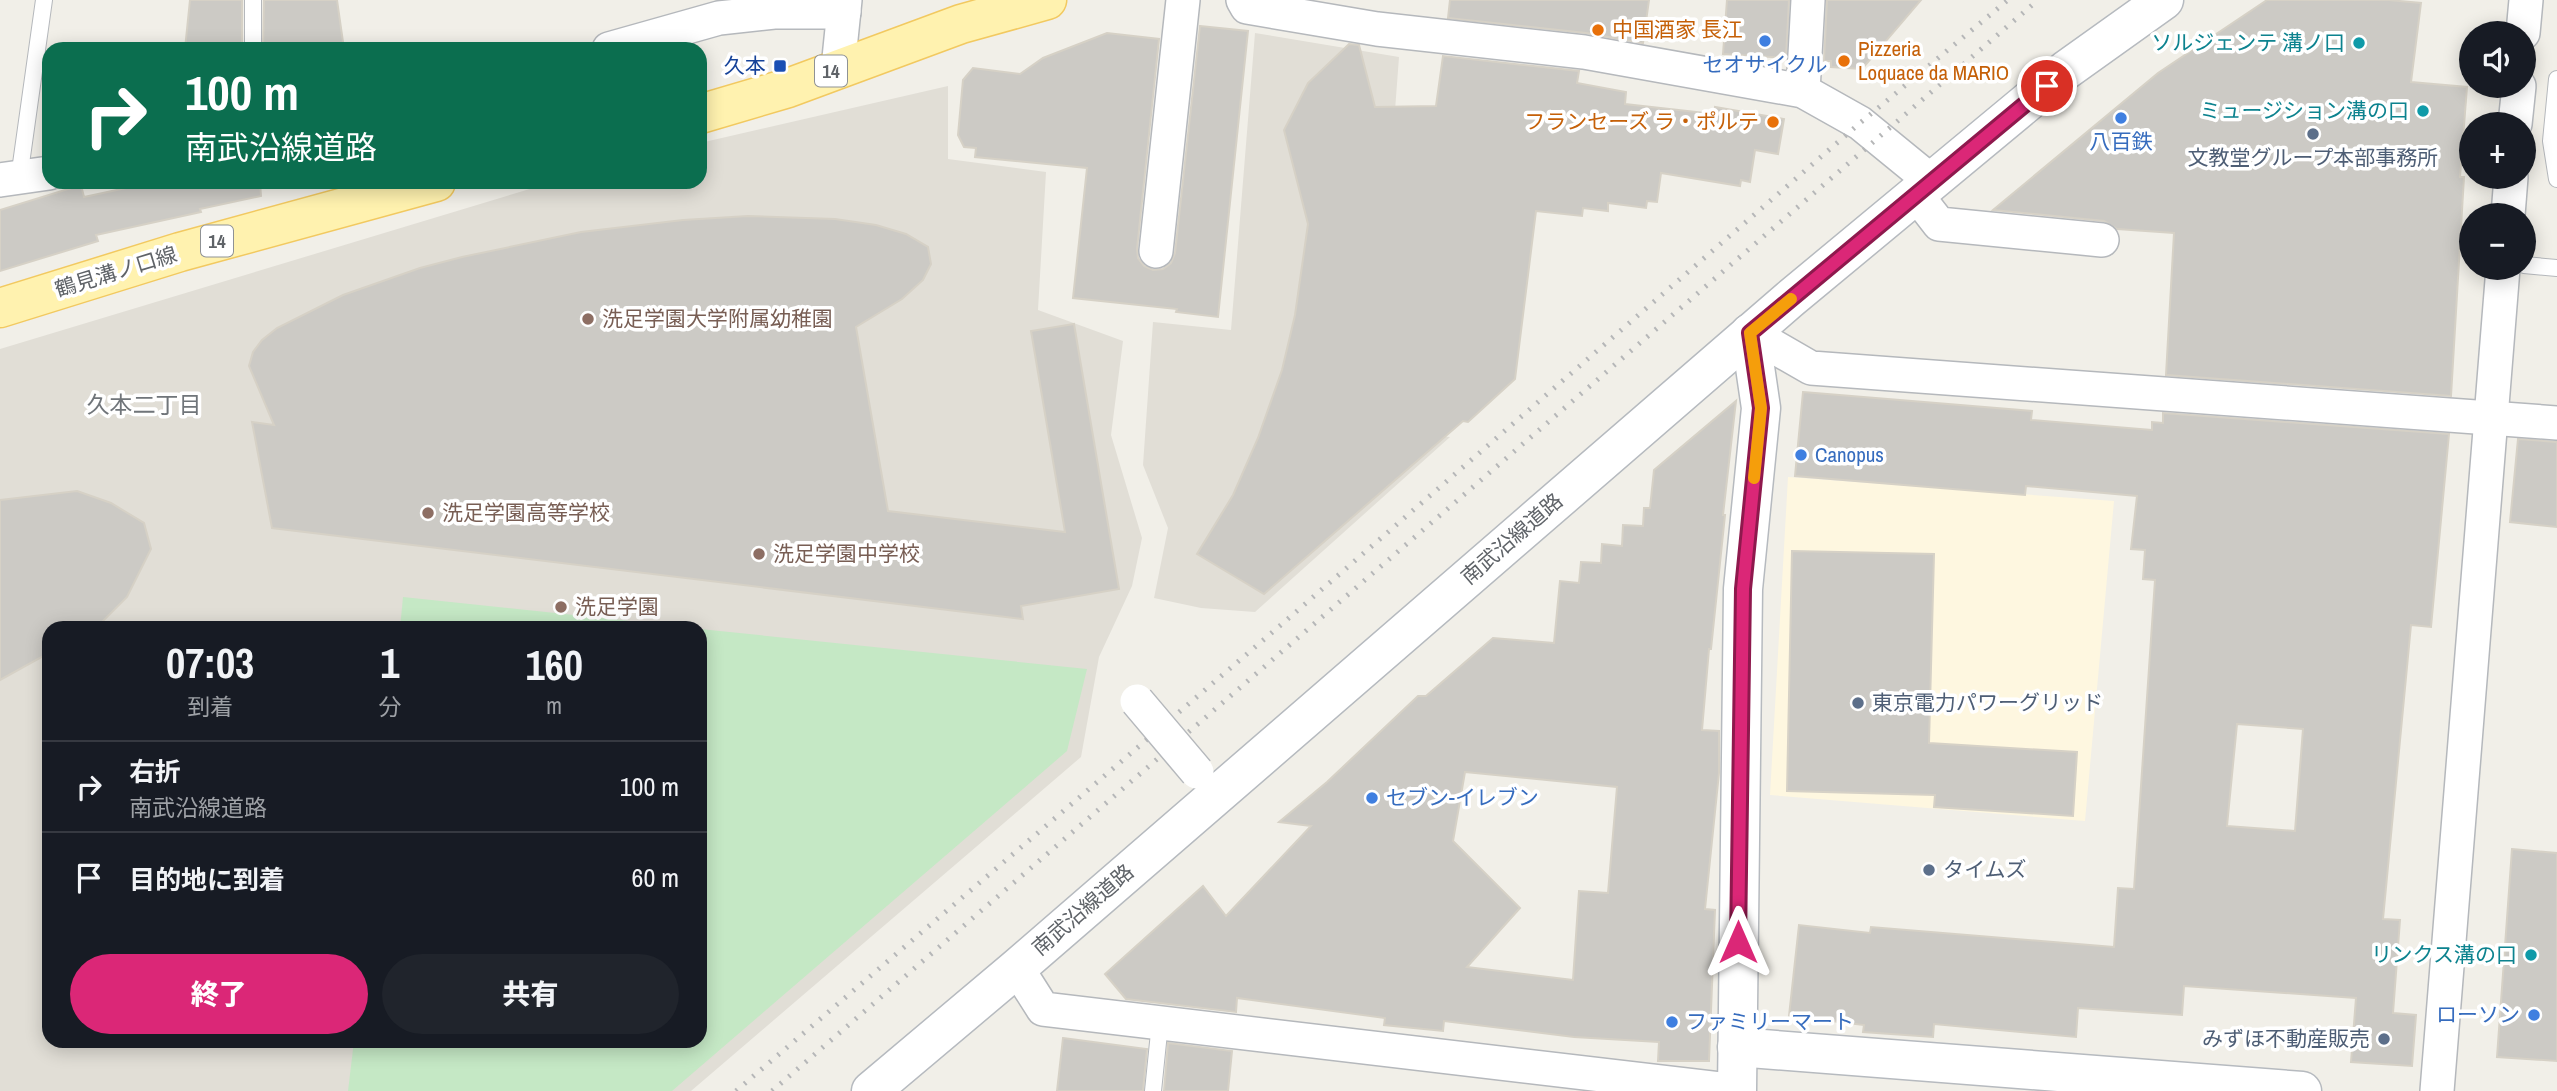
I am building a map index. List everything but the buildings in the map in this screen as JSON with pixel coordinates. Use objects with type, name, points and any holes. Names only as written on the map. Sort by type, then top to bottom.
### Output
[{"type":"main road","name":"14","points":[[707,112],[788,88],[961,24],[1047,0]]},
{"type":"main road","name":"鶴見溝ノ口線","points":[[0,308],[180,251],[410,189]]},
{"type":"street","points":[[1156,251],[1183,0]]},
{"type":"street","points":[[1243,0],[1247,7],[1377,29],[1584,52],[1803,91],[1860,123],[1923,187],[1939,224],[2102,240]]},
{"type":"street","points":[[1803,91],[1808,0]]},
{"type":"street","name":"南武沿線道路","points":[[871,1091],[1923,187],[2066,70],[2164,0]]},
{"type":"street","points":[[2524,21],[2526,0]]},
{"type":"street","points":[[634,42],[719,18],[845,6],[838,68]]},
{"type":"street","points":[[2437,1091],[2502,280]]},
{"type":"street","points":[[1750,333],[1811,368],[2557,423]]},
{"type":"street","points":[[1017,968],[1043,1009],[1737,1091],[1743,589],[1761,408],[1750,333]]},
{"type":"street","points":[[1137,701],[1197,772]]},
{"type":"street","points":[[1737,1047],[2302,1091]]},
{"type":"lane","points":[[23,177],[44,0]]},
{"type":"lane","points":[[253,0],[253,42]]},
{"type":"lane","points":[[2557,79],[2551,141],[2557,179]]},
{"type":"lane","points":[[2536,266],[2557,268]]},
{"type":"lane","points":[[1153,1091],[1160,1023]]},
{"type":"shaded area","points":[[1255,33],[1399,57],[1371,431],[1450,437],[1255,612],[1201,608],[1154,598],[1168,528],[1143,465],[1153,322],[1231,330]]},
{"type":"shaded area","name":"洗足学園","points":[[948,86],[948,159],[1046,172],[1038,310],[1123,341],[1111,435],[1142,538],[1132,586],[1099,657],[1081,757],[691,1091],[0,1091],[0,349],[530,189],[707,189],[707,141]]},
{"type":"shaded area","points":[[1788,477],[2114,501],[2085,821],[1770,795]]},
{"type":"green space","points":[[403,597],[631,621],[401,621]]},
{"type":"green space","points":[[707,630],[1087,669],[1067,751],[672,1091],[348,1091],[353,1048],[707,1048]]},
{"type":"railway","points":[[736,1091],[1275,630],[1860,123],[2008,0]]},
{"type":"railway","points":[[772,1091],[2038,0]]},
{"type":"slow traffic","points":[[1754,478],[1761,408],[1750,333],[1791,299]]},
{"type":"place","name":"中国酒家 長江","points":[[1598,30]]},
{"type":"place","name":"セオサイクル","points":[[1765,41]]},
{"type":"place","name":"ソルジェンテ 溝ノ口","points":[[2359,43]]},
{"type":"place","name":"Pizzeria Loquace da MARIO","points":[[1844,61]]},
{"type":"place","name":"久本","points":[[780,66]]},
{"type":"place","name":"ミュージション溝の口","points":[[2423,111]]},
{"type":"place","name":"八百鉄","points":[[2121,118]]},
{"type":"place","name":"フランセーズ ラ・ポルテ","points":[[1773,122]]},
{"type":"place","name":"文教堂グループ本部事務所","points":[[2313,134]]},
{"type":"place","name":"洗足学園大学附属幼稚園","points":[[588,319]]},
{"type":"place","name":"Canopus","points":[[1801,455]]},
{"type":"place","name":"洗足学園高等学校","points":[[428,513]]},
{"type":"place","name":"洗足学園中学校","points":[[759,554]]},
{"type":"place","name":"洗足学園","points":[[561,607]]},
{"type":"place","name":"東京電力パワーグリッド","points":[[1858,703]]},
{"type":"place","name":"セブン-イレブン","points":[[1372,798]]},
{"type":"place","name":"タイムズ","points":[[1929,870]]},
{"type":"place","name":"リンクス溝の口","points":[[2531,955]]},
{"type":"place","name":"ローソン","points":[[2534,1015]]},
{"type":"place","name":"ファミリーマート","points":[[1672,1022]]},
{"type":"place","name":"みずほ不動産販売","points":[[2384,1039]]},
{"type":"district","name":"久本二丁目","points":[[144,405]]},
{"type":"route","points":[[1738,942],[1743,589],[1761,408],[1750,333],[1915,193],[2047,86]]}]
